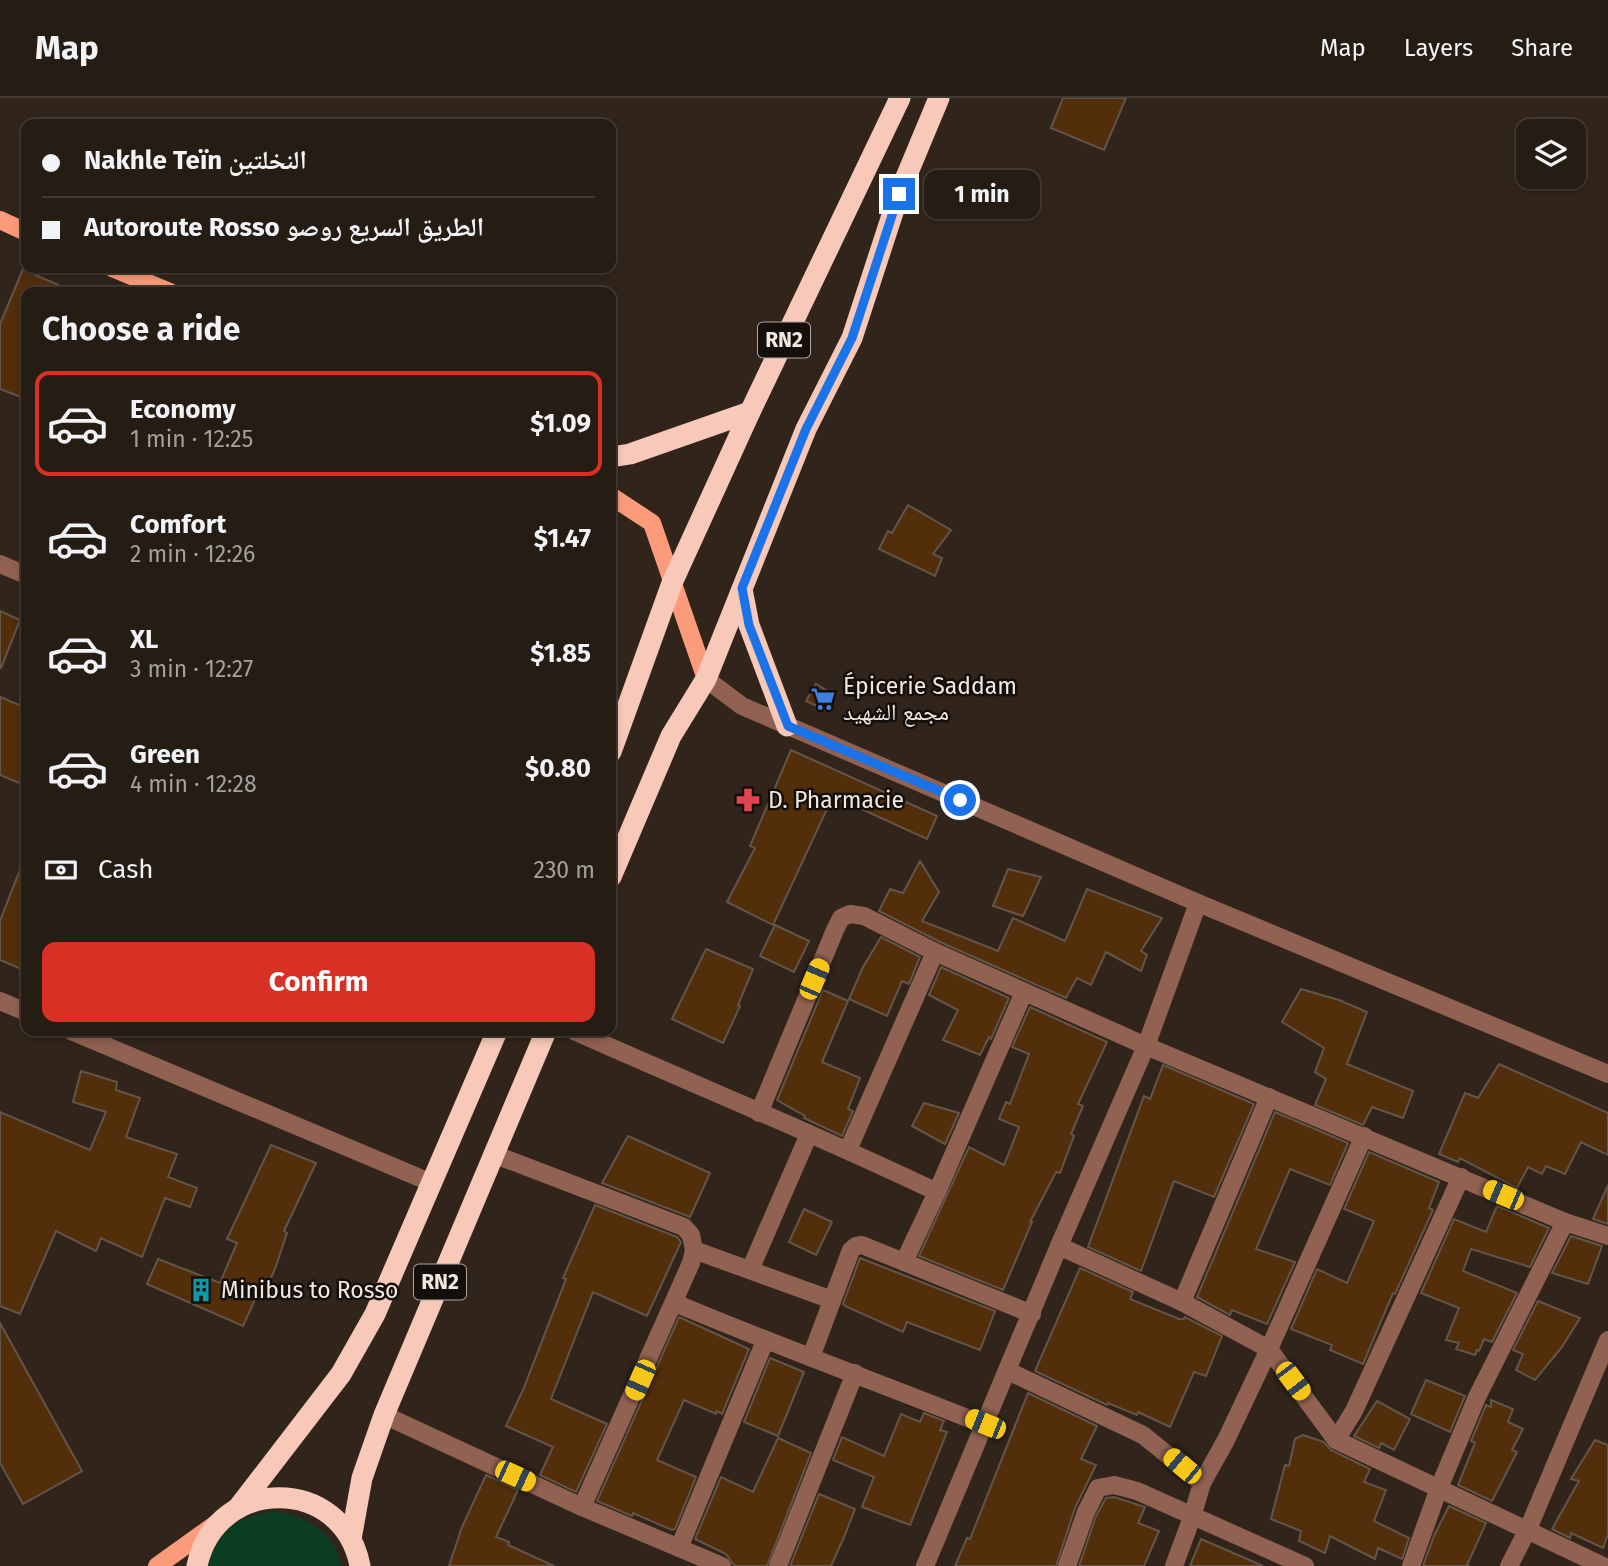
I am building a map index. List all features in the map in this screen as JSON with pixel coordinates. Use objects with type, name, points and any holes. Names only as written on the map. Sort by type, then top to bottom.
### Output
[{"type":"highway","name":"RN2","points":[[616,738],[672,583],[750,411],[900,98]]},
{"type":"highway","name":"RN2","points":[[616,865],[671,736],[706,679],[806,429],[852,338],[899,194],[939,98]]},
{"type":"highway","points":[[616,456],[630,454],[750,411]]},
{"type":"highway","points":[[742,588],[749,625],[788,726]]},
{"type":"highway","name":"RN2","points":[[232,1512],[341,1374],[375,1314],[495,1036]]},
{"type":"highway","name":"RN2","points":[[361,1557],[362,1478],[384,1415],[544,1036]]},
{"type":"highway","points":[[197,1566],[207,1538],[232,1512],[265,1498],[280,1497],[301,1500],[321,1508],[333,1517],[361,1557]]},
{"type":"main road","points":[[0,220],[21,230]]},
{"type":"main road","points":[[124,273],[158,287]]},
{"type":"main road","points":[[616,499],[652,523],[706,679]]},
{"type":"main road","points":[[157,1566],[232,1512]]},
{"type":"street","points":[[0,564],[21,573]]},
{"type":"street","points":[[706,679],[743,706],[788,726],[1198,903],[1608,1074]]},
{"type":"street","points":[[925,1566],[1146,1046],[1198,903]]},
{"type":"street","points":[[759,1113],[841,918],[850,914],[864,916],[935,952],[1146,1046],[1564,1222],[1608,1236]]},
{"type":"street","points":[[848,1150],[935,952]]},
{"type":"street","points":[[904,1262],[1024,992]]},
{"type":"street","points":[[0,1001],[21,1010]]},
{"type":"street","points":[[83,1036],[432,1182]]},
{"type":"street","points":[[585,1036],[848,1150],[937,1192]]},
{"type":"street","points":[[1182,1302],[1269,1097]]},
{"type":"street","points":[[750,1270],[809,1134]]},
{"type":"street","points":[[1174,1566],[1202,1483],[1226,1440],[1269,1349],[1364,1136]]},
{"type":"street","points":[[493,1154],[684,1227],[691,1235],[694,1250],[675,1303],[582,1507]]},
{"type":"street","points":[[1336,1440],[1354,1411],[1461,1177]]},
{"type":"street","points":[[1411,1566],[1439,1488],[1477,1397],[1564,1222]]},
{"type":"street","points":[[810,1357],[851,1250],[856,1246],[862,1245],[1032,1314]]},
{"type":"street","points":[[1059,1246],[1182,1302],[1269,1349],[1336,1440],[1603,1566]]},
{"type":"street","points":[[694,1250],[832,1300]]},
{"type":"street","points":[[675,1303],[765,1341],[985,1424]]},
{"type":"street","points":[[1509,1566],[1528,1529],[1608,1340]]},
{"type":"street","points":[[679,1548],[765,1341]]},
{"type":"street","points":[[1008,1371],[1143,1435],[1202,1483]]},
{"type":"street","points":[[778,1566],[855,1373]]},
{"type":"street","points":[[384,1415],[582,1507],[722,1566]]},
{"type":"street","points":[[1067,1566],[1086,1512],[1098,1488],[1114,1485],[1137,1491],[1282,1561],[1305,1566]]},
{"type":"green space","points":[[274,1511],[308,1521],[317,1527],[332,1543],[341,1566],[205,1566],[217,1543],[230,1527],[249,1517]]},
{"type":"building","points":[[1063,98],[1126,98],[1104,150],[1051,128]]},
{"type":"building","points":[[21,273],[31,273],[63,287],[21,287],[21,397],[0,389],[0,324]]},
{"type":"building","points":[[908,505],[951,530],[933,554],[942,558],[935,576],[879,549],[888,531],[892,533]]},
{"type":"building","points":[[0,611],[20,620],[1,668],[0,668]]},
{"type":"building","points":[[816,684],[832,694],[825,710],[806,701]]},
{"type":"building","points":[[0,697],[21,706],[21,784],[0,775]]},
{"type":"building","points":[[791,750],[937,816],[927,839],[833,796],[773,925],[727,902],[755,848],[750,846]]},
{"type":"building","points":[[920,861],[939,892],[922,921],[998,951],[1013,918],[1065,941],[1087,889],[1162,918],[1141,951],[1147,955],[1141,971],[1106,952],[1091,985],[1077,978],[1066,998],[940,942],[879,911],[890,889],[903,893]]},
{"type":"building","points":[[21,867],[21,969],[0,960],[0,921]]},
{"type":"building","points":[[1008,869],[1041,877],[1023,916],[993,906]]},
{"type":"building","points":[[775,925],[809,941],[794,972],[760,956]]},
{"type":"building","points":[[881,937],[920,957],[909,984],[902,981],[887,1016],[849,999],[863,967]]},
{"type":"building","points":[[706,949],[753,969],[723,1043],[672,1019]]},
{"type":"building","points":[[941,967],[1009,998],[991,1039],[989,1037],[980,1055],[943,1040],[958,1010],[929,995]]},
{"type":"building","points":[[1301,989],[1339,1000],[1367,1012],[1347,1064],[1413,1091],[1403,1118],[1372,1107],[1363,1125],[1315,1105],[1326,1079],[1315,1072],[1324,1048],[1282,1022]]},
{"type":"building","points":[[823,990],[848,1001],[822,1062],[860,1078],[848,1109],[853,1111],[842,1136],[804,1118],[805,1116],[777,1100]]},
{"type":"building","points":[[1030,1007],[1107,1042],[1078,1104],[1083,1106],[1071,1134],[1074,1136],[1060,1173],[1056,1172],[1030,1222],[1003,1290],[919,1256],[969,1147],[1004,1165],[1019,1127],[999,1119],[1006,1102],[1010,1104],[1029,1054],[1012,1047]]},
{"type":"building","points":[[1499,1064],[1608,1113],[1608,1155],[1581,1142],[1565,1174],[1546,1166],[1542,1174],[1528,1167],[1517,1188],[1460,1158],[1458,1162],[1439,1154],[1465,1093],[1478,1098]]},
{"type":"building","points":[[1163,1065],[1254,1104],[1214,1197],[1174,1181],[1141,1271],[1088,1247],[1144,1096],[1150,1099]]},
{"type":"building","points":[[81,1071],[117,1082],[116,1090],[140,1098],[126,1137],[177,1154],[168,1177],[197,1188],[190,1207],[165,1198],[142,1257],[101,1238],[96,1251],[56,1231],[20,1314],[0,1306],[0,1112],[90,1150],[106,1112],[73,1102]]},
{"type":"building","points":[[924,1103],[959,1113],[945,1144],[912,1126]]},
{"type":"building","points":[[1275,1112],[1348,1143],[1330,1185],[1290,1169],[1256,1249],[1295,1262],[1267,1324],[1232,1310],[1230,1315],[1197,1297]]},
{"type":"building","points":[[628,1136],[710,1173],[690,1217],[602,1183]]},
{"type":"building","points":[[271,1145],[316,1163],[284,1231],[287,1233],[275,1269],[262,1297],[257,1295],[243,1326],[147,1284],[158,1259],[220,1283],[237,1243],[227,1239]]},
{"type":"building","points":[[1369,1152],[1439,1182],[1429,1208],[1433,1210],[1363,1364],[1330,1350],[1332,1345],[1291,1329],[1317,1269],[1347,1283],[1374,1221],[1344,1209]]},
{"type":"building","points":[[1608,1185],[1608,1224],[1593,1219]]},
{"type":"building","points":[[595,1205],[677,1237],[681,1242],[647,1316],[593,1292],[551,1399],[607,1424],[576,1492],[540,1475],[553,1447],[506,1426],[523,1390],[566,1279],[563,1278]]},
{"type":"building","points":[[1497,1206],[1549,1228],[1530,1267],[1471,1249],[1463,1271],[1517,1293],[1492,1342],[1484,1339],[1475,1355],[1456,1349],[1459,1343],[1446,1340],[1459,1308],[1421,1293],[1454,1219],[1486,1232]]},
{"type":"building","points":[[804,1209],[832,1222],[816,1255],[789,1242]]},
{"type":"building","points":[[1571,1236],[1602,1246],[1588,1284],[1552,1273]]},
{"type":"building","points":[[860,1258],[995,1311],[980,1350],[907,1322],[903,1332],[843,1304]]},
{"type":"building","points":[[1080,1268],[1133,1292],[1130,1299],[1179,1319],[1185,1317],[1222,1336],[1206,1376],[1194,1372],[1170,1427],[1138,1412],[1137,1415],[1108,1403],[1107,1405],[1035,1371]]},
{"type":"building","points":[[1538,1301],[1580,1318],[1562,1347],[1535,1380],[1516,1370],[1523,1354],[1513,1350]]},
{"type":"building","points":[[679,1317],[749,1349],[722,1414],[684,1400],[657,1460],[696,1477],[675,1529],[672,1530],[597,1501]]},
{"type":"building","points":[[0,1323],[82,1471],[23,1504],[0,1463]]},
{"type":"building","points":[[770,1358],[804,1372],[778,1436],[744,1422]]},
{"type":"building","points":[[1426,1380],[1465,1396],[1450,1432],[1411,1414]]},
{"type":"building","points":[[1028,1393],[1097,1426],[1081,1459],[1096,1465],[1075,1508],[1056,1566],[955,1566],[967,1538],[970,1539]]},
{"type":"building","points":[[1491,1400],[1513,1409],[1508,1422],[1523,1429],[1512,1450],[1517,1452],[1492,1501],[1458,1485],[1475,1443],[1471,1441],[1486,1405],[1491,1407]]},
{"type":"building","points":[[1377,1401],[1410,1419],[1394,1450],[1381,1443],[1379,1448],[1354,1436]]},
{"type":"building","points":[[924,1413],[944,1421],[940,1430],[947,1432],[910,1525],[862,1507],[874,1477],[833,1460],[842,1437],[884,1456],[901,1414],[920,1422]]},
{"type":"building","points":[[1303,1435],[1324,1442],[1331,1450],[1370,1469],[1364,1482],[1386,1490],[1374,1521],[1409,1538],[1402,1559],[1378,1548],[1375,1559],[1330,1536],[1325,1553],[1299,1541],[1301,1531],[1271,1519],[1285,1465],[1289,1466],[1295,1439]]},
{"type":"building","points":[[778,1438],[811,1453],[767,1566],[737,1566],[726,1554],[695,1539],[721,1477],[753,1492]]},
{"type":"building","points":[[1595,1440],[1608,1445],[1608,1534],[1603,1548],[1571,1533],[1570,1538],[1552,1529],[1579,1481],[1571,1479]]},
{"type":"building","points":[[486,1475],[518,1490],[496,1537],[554,1566],[449,1566],[462,1527]]},
{"type":"building","points":[[819,1494],[855,1509],[844,1537],[831,1566],[790,1566]]},
{"type":"building","points":[[1114,1497],[1145,1507],[1138,1523],[1159,1531],[1144,1566],[1079,1566],[1096,1516],[1106,1498]]},
{"type":"building","points":[[1449,1506],[1486,1523],[1467,1565],[1469,1566],[1423,1566],[1434,1536]]},
{"type":"building","points":[[1201,1539],[1263,1566],[1190,1566]]},
{"type":"place","name":"Épicerie Saddam مجمع الشهيد","points":[[823,699]]},
{"type":"place","name":"D. Pharmacie","points":[[748,800]]},
{"type":"place","name":"Minibus to Rosso","points":[[201,1290]]},
{"type":"route","points":[[899,194],[852,338],[806,429],[742,588],[749,625],[788,726],[960,800]]}]
